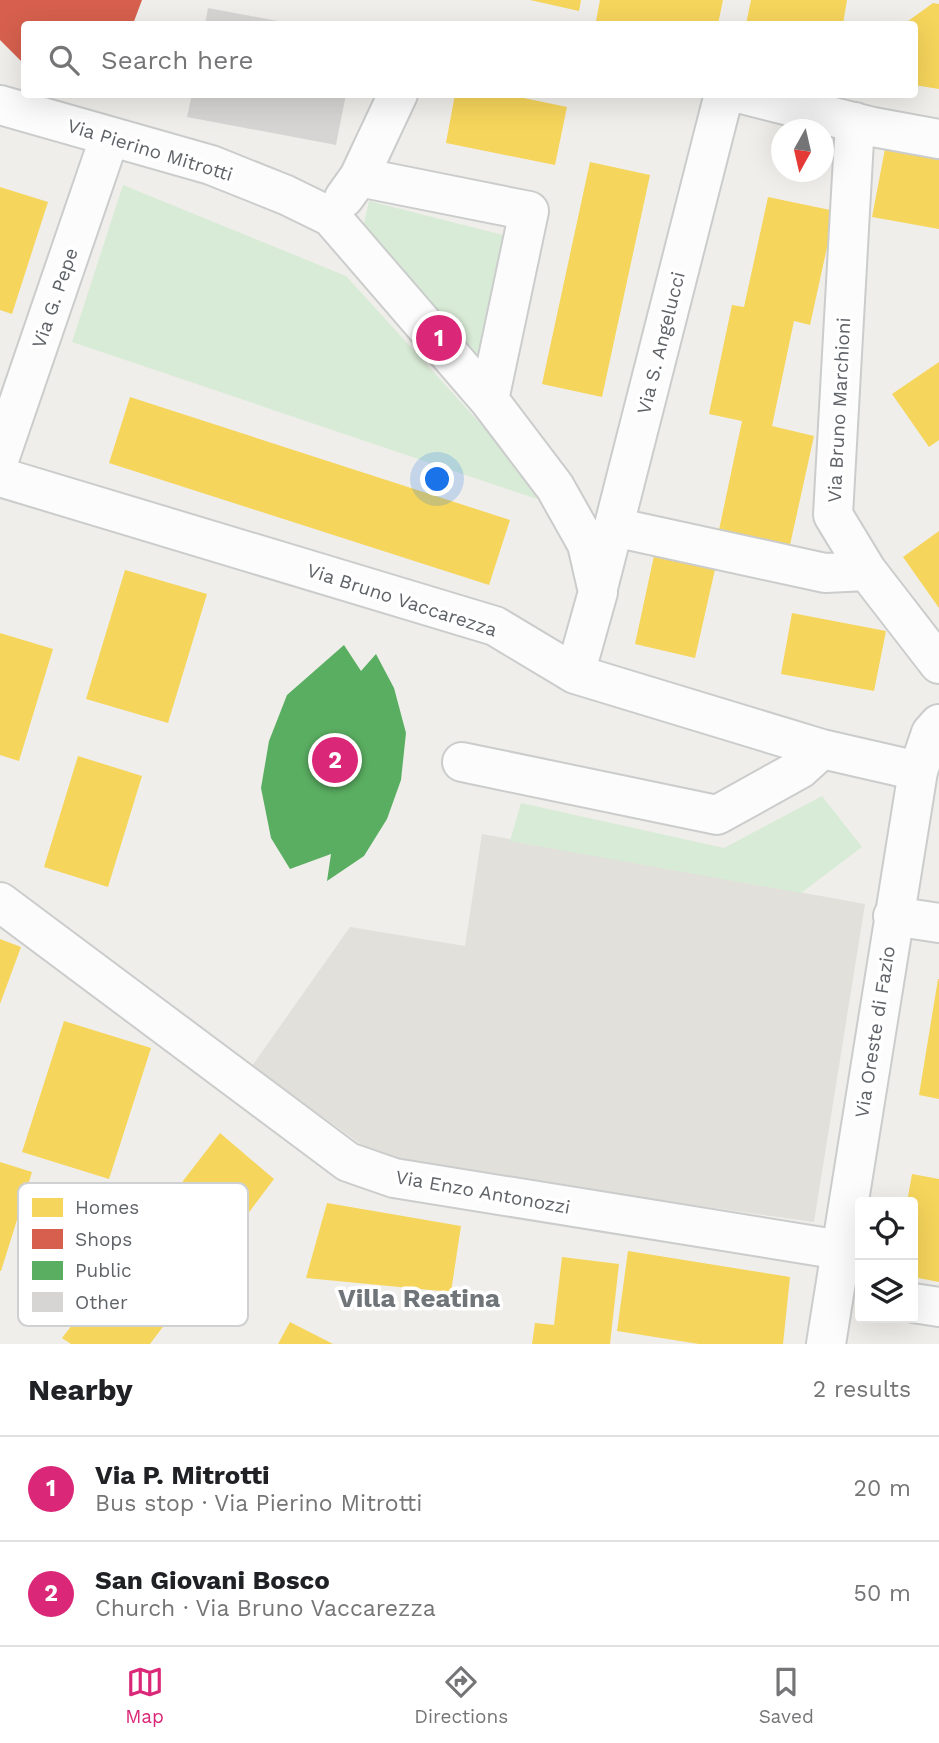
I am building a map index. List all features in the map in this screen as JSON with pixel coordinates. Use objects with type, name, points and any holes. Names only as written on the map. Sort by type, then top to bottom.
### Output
[{"type":"street","points":[[331,217],[359,177],[396,98]]},
{"type":"street","name":"Via S. Angelucci","points":[[598,592],[723,98]]},
{"type":"street","points":[[758,98],[939,139]]},
{"type":"street","name":"Via Pierino Mitrotti","points":[[0,105],[109,139],[211,165],[286,195],[331,217],[489,400],[555,487],[587,544],[598,592],[575,674]]},
{"type":"street","name":"Via Bruno Marchioni","points":[[855,122],[833,515],[867,571],[939,664]]},
{"type":"street","name":"Via G. Pepe","points":[[0,457],[109,139]]},
{"type":"street","points":[[359,177],[529,211],[489,400]]},
{"type":"street","name":"Via Bruno Vaccarezza","points":[[0,477],[495,626],[575,674],[822,749],[918,771]]},
{"type":"street","points":[[614,527],[825,573],[867,571]]},
{"type":"street","name":"Via Oreste di Fazio","points":[[826,1344],[848,1293],[842,1250],[893,916],[918,771],[931,733],[939,724]]},
{"type":"street","points":[[462,762],[717,815],[800,769],[822,749]]},
{"type":"street","name":"Via Enzo Antonozzi","points":[[0,902],[348,1162],[394,1178],[842,1250]]},
{"type":"street","points":[[893,916],[939,923]]},
{"type":"street","points":[[918,1304],[939,1307]]},
{"type":"shaded area","points":[[482,834],[865,904],[814,1222],[463,1173],[380,1158],[252,1066],[350,927],[465,946]]},
{"type":"green space","points":[[123,185],[346,276],[530,478],[537,499],[72,342]]},
{"type":"green space","points":[[369,201],[507,236],[479,358],[364,224]]},
{"type":"green space","points":[[822,796],[862,847],[801,893],[510,841],[521,803],[724,848]]},
{"type":"building: Homes","points":[[530,0],[581,0],[579,11]]},
{"type":"building: Homes","points":[[600,0],[723,0],[719,21],[596,21]]},
{"type":"building: Homes","points":[[751,0],[847,0],[844,21],[747,21]]},
{"type":"building: Homes","points":[[933,3],[939,4],[939,89],[918,86],[918,21],[908,21]]},
{"type":"building: Homes","points":[[454,98],[523,98],[567,107],[555,165],[446,143]]},
{"type":"building: Homes","points":[[885,149],[939,158],[939,229],[872,217]]},
{"type":"building: Homes","points":[[590,162],[650,175],[602,397],[542,384]]},
{"type":"building: Homes","points":[[0,187],[48,202],[12,314],[0,310]]},
{"type":"building: Homes","points":[[768,197],[835,211],[810,325],[794,321],[772,426],[814,436],[790,545],[719,530],[742,421],[709,414],[732,305],[744,307]]},
{"type":"building: Homes","points":[[939,362],[939,440],[929,447],[892,394]]},
{"type":"building: Homes","points":[[130,397],[510,520],[489,585],[109,463]]},
{"type":"building: Homes","points":[[939,531],[939,608],[903,557]]},
{"type":"building: Homes","points":[[655,551],[716,565],[695,658],[635,644]]},
{"type":"building: Homes","points":[[125,570],[207,594],[168,723],[86,699]]},
{"type":"building: Homes","points":[[792,613],[886,631],[874,691],[781,674]]},
{"type":"building: Homes","points":[[0,633],[53,649],[19,761],[0,755]]},
{"type":"building: Homes","points":[[78,756],[142,776],[108,887],[44,867]]},
{"type":"building: Homes","points":[[0,939],[21,947],[0,1004]]},
{"type":"building: Homes","points":[[939,979],[939,1099],[919,1095]]},
{"type":"building: Homes","points":[[64,1021],[151,1048],[109,1179],[22,1152]]},
{"type":"building: Homes","points":[[220,1133],[274,1179],[248,1214],[248,1183],[181,1183]]},
{"type":"building: Homes","points":[[0,1162],[32,1172],[29,1183],[18,1183],[18,1217],[0,1271]]},
{"type":"building: Homes","points":[[912,1174],[939,1179],[939,1282],[918,1278],[918,1197],[908,1197]]},
{"type":"building: Homes","points":[[327,1203],[461,1226],[451,1292],[306,1278]]},
{"type":"building: Homes","points":[[628,1251],[790,1277],[783,1344],[699,1344],[617,1331]]},
{"type":"building: Homes","points":[[562,1257],[619,1264],[610,1344],[532,1344],[535,1323],[554,1325]]},
{"type":"building: Homes","points":[[290,1322],[333,1344],[278,1344]]},
{"type":"building: Homes","points":[[71,1326],[164,1326],[150,1344],[71,1344],[62,1338]]},
{"type":"building: Shops","points":[[0,0],[142,0],[134,21],[21,21],[21,61],[0,40]]},
{"type":"building: Public","points":[[344,645],[361,671],[376,654],[394,688],[406,733],[401,780],[387,819],[364,856],[327,881],[331,854],[290,869],[271,838],[261,788],[269,741],[287,695]]},
{"type":"building: Other","points":[[208,8],[278,21],[206,21]]},
{"type":"building: Other","points":[[191,98],[345,98],[336,145],[187,117]]},
{"type":"place","name":"Via P. Mitrotti","points":[[439,338]]},
{"type":"place","name":"San Giovani Bosco","points":[[335,760]]},
{"type":"district","name":"Villa Reatina","points":[[419,1298]]}]
